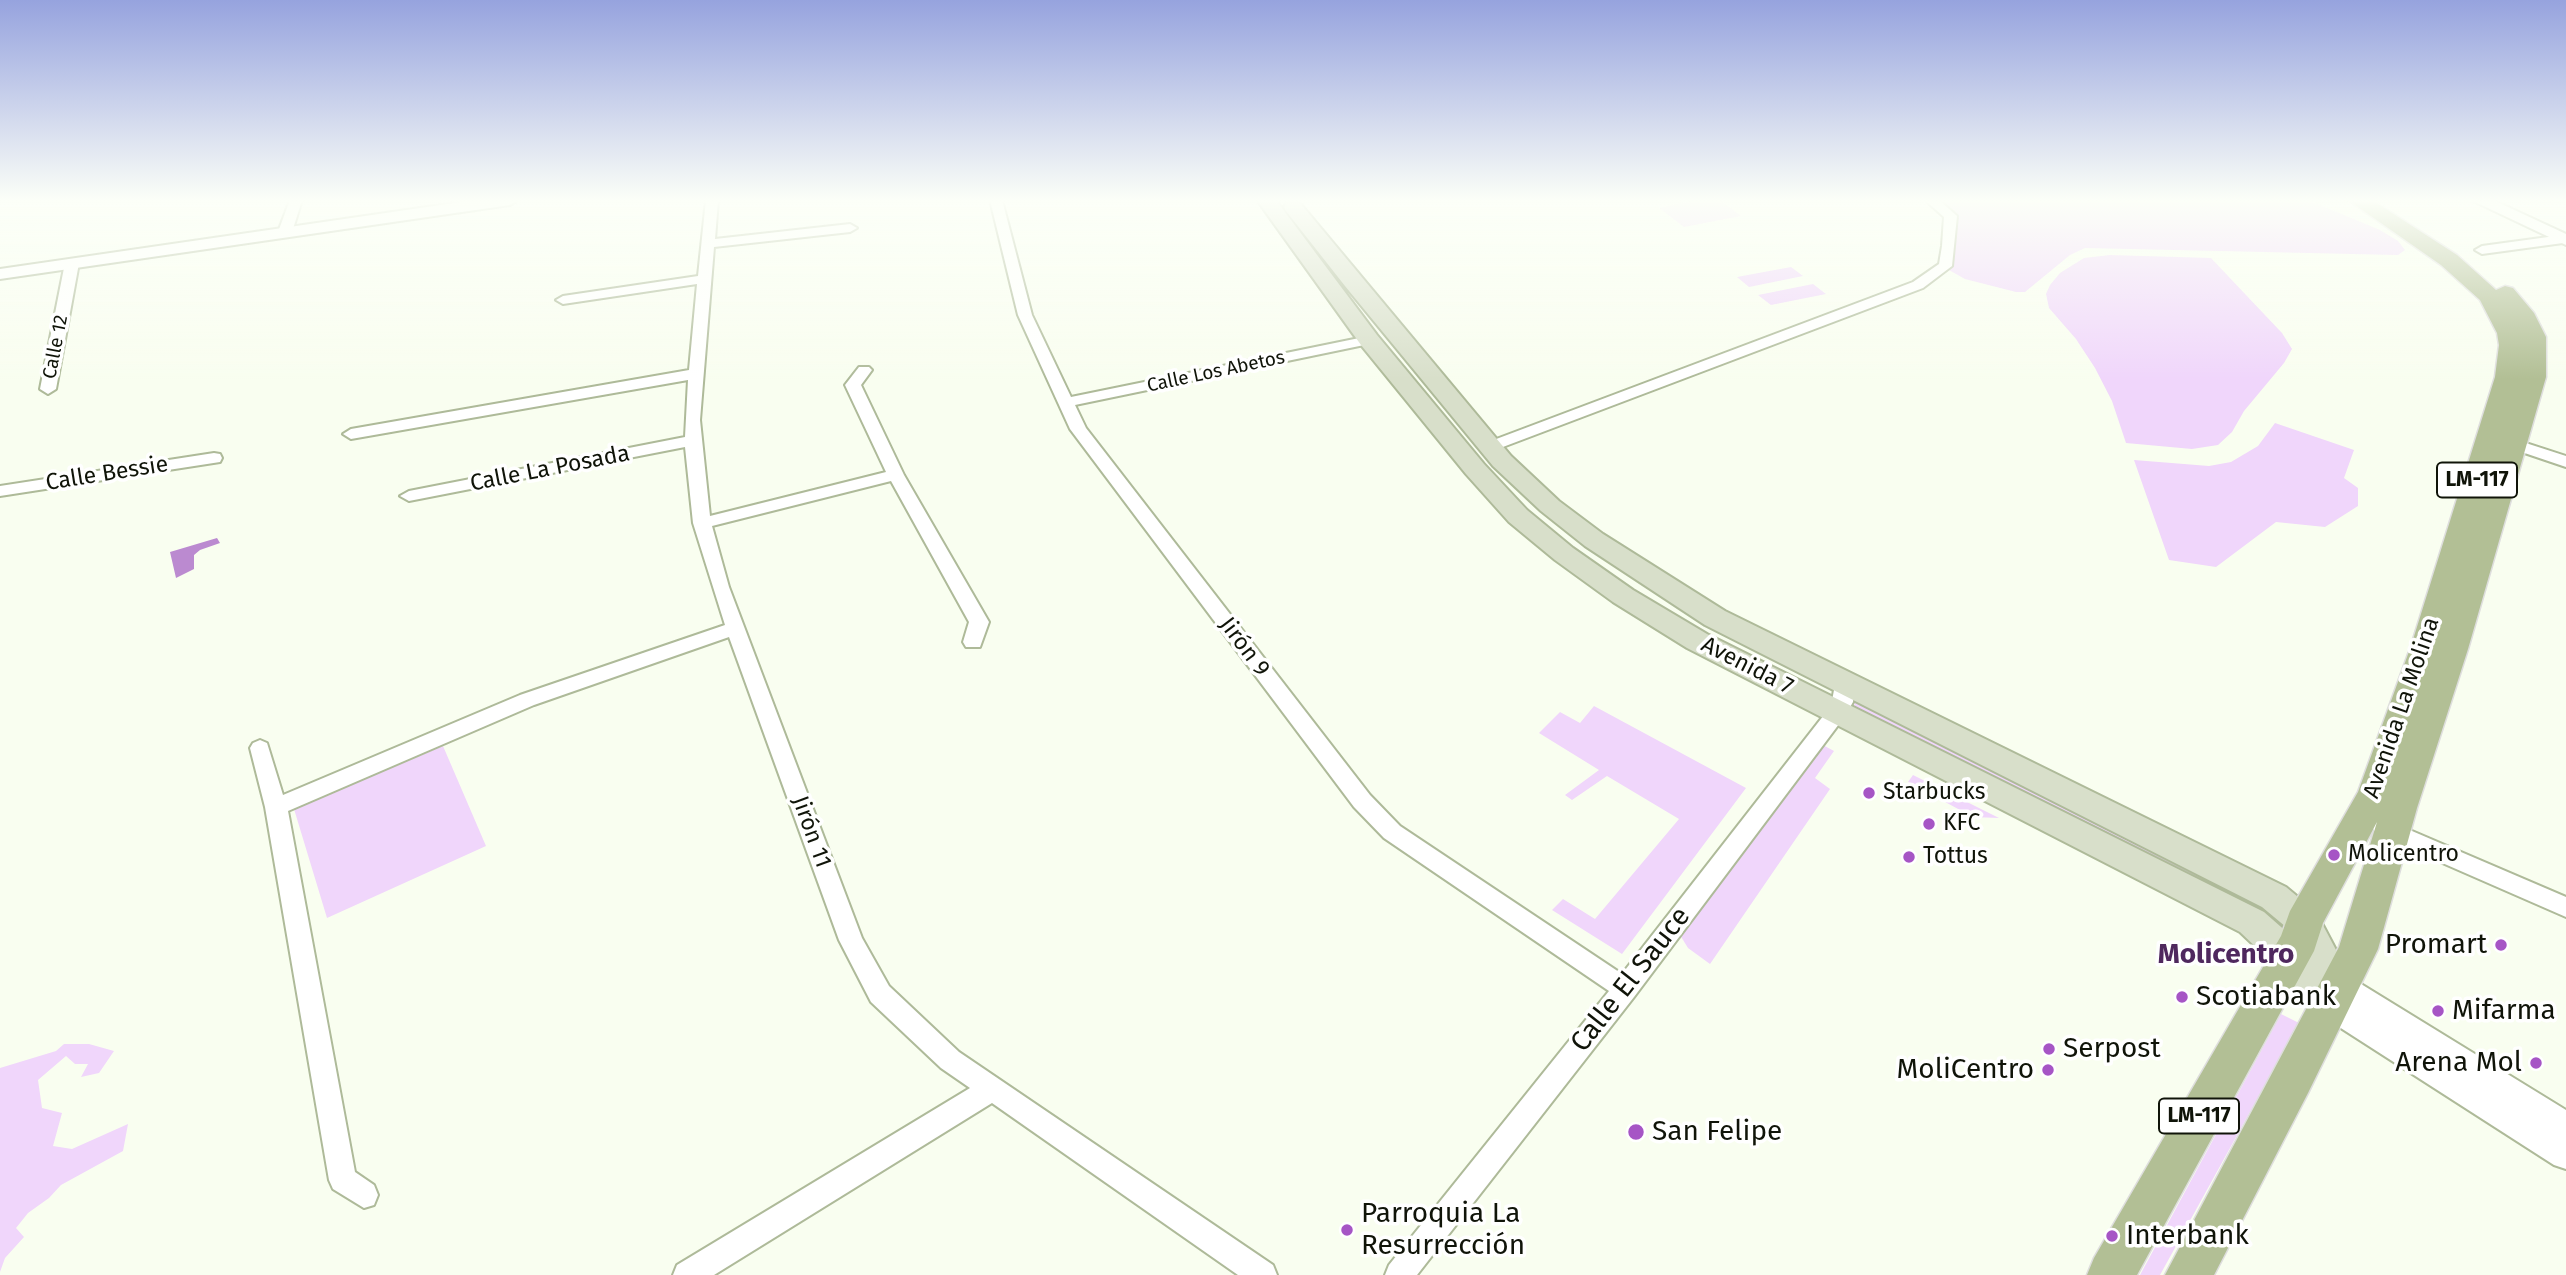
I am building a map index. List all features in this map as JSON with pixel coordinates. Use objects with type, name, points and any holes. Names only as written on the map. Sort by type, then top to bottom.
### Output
[{"type":"main road","name":"Avenida 7","points":[[1317,260],[1369,340],[1452,422],[1489,447],[1550,506],[1648,578],[1714,618],[2274,897],[2297,940],[2333,995]]},
{"type":"main road","name":"Avenida 7","points":[[1331,260],[1352,282],[1518,516],[1613,589],[1697,641],[2252,922],[2297,940]]},
{"type":"main road","name":"Avenida La Molina","points":[[2448,260],[2488,295],[2509,333],[2511,360],[2501,440]]},
{"type":"main road","name":"Avenida La Molina","points":[[2189,1275],[2293,1079],[2358,949],[2378,825],[2375,793],[2501,440],[2535,366],[2534,337],[2512,300],[2487,276],[2463,260]]},
{"type":"main road","name":"Avenida La Molina","points":[[2110,1275],[2297,940],[2378,825]]},
{"type":"street","points":[[0,274],[92,260]]},
{"type":"street","name":"Jirón 11","points":[[706,260],[695,374],[692,441],[702,523],[720,587],[851,940],[880,994],[950,1060],[1256,1273]]},
{"type":"street","name":"Jirón 9","points":[[1011,260],[1025,316],[1078,429],[1345,779],[1392,832],[1625,989]]},
{"type":"street","points":[[1489,447],[1918,285],[1945,266],[1946,260]]},
{"type":"street","name":"Calle 12","points":[[48,389],[72,263]]},
{"type":"street","points":[[563,300],[704,279]]},
{"type":"street","name":"Calle Los Abetos","points":[[1064,403],[1369,340]]},
{"type":"street","points":[[864,370],[853,385],[896,475],[979,622],[972,642]]},
{"type":"street","points":[[351,434],[695,374]]},
{"type":"street","points":[[2501,440],[2566,461]]},
{"type":"street","name":"Calle La Posada","points":[[409,496],[692,441]]},
{"type":"street","name":"Calle Bessie","points":[[0,491],[214,458]]},
{"type":"street","points":[[702,523],[896,475]]},
{"type":"street","points":[[276,807],[527,700],[736,628]]},
{"type":"street","points":[[1837,679],[1844,690],[1843,702],[1838,711]]},
{"type":"street","name":"Calle El Sauce","points":[[1399,1275],[1625,989],[1838,711]]},
{"type":"street","points":[[260,748],[276,807],[343,1180],[364,1195]]},
{"type":"street","points":[[2378,825],[2566,907]]},
{"type":"street","points":[[2333,995],[2566,1129]]},
{"type":"street","points":[[2333,995],[2566,1153]]},
{"type":"street","points":[[687,1275],[992,1089]]},
{"type":"shaded area","points":[[1951,260],[2065,260],[2025,292],[1965,279],[1949,270]]},
{"type":"shaded area","points":[[2082,260],[2212,260],[2282,333],[2292,349],[2284,363],[2244,411],[2232,432],[2218,445],[2192,449],[2126,443],[2112,401],[2095,368],[2076,339],[2049,308],[2046,294],[2060,273]]},
{"type":"shaded area","points":[[1791,267],[1803,276],[1749,287],[1737,277]]},
{"type":"shaded area","points":[[1813,284],[1826,294],[1771,305],[1758,295]]},
{"type":"shaded area","points":[[2275,423],[2354,450],[2344,478],[2358,488],[2358,506],[2325,527],[2276,522],[2216,567],[2169,560],[2134,460],[2209,466],[2231,462],[2258,446]]},
{"type":"shaded area","points":[[217,538],[220,543],[194,555],[194,569],[176,578],[170,552]]},
{"type":"shaded area","points":[[1852,694],[2248,893],[2240,903],[1850,711],[1855,707]]},
{"type":"shaded area","points":[[1594,706],[1746,788],[1622,954],[1552,910],[1563,899],[1595,919],[1679,819],[1607,776],[1572,800],[1565,795],[1599,770],[1539,733],[1560,712],[1580,723]]},
{"type":"shaded area","points":[[1821,744],[1834,751],[1815,778],[1830,789],[1710,964],[1688,948],[1680,935]]},
{"type":"shaded area","points":[[443,746],[486,846],[327,918],[294,809]]},
{"type":"shaded area","points":[[1913,775],[1999,818],[1973,817],[1908,782]]},
{"type":"shaded area","points":[[2281,1014],[2299,1023],[2160,1275],[2140,1275]]},
{"type":"shaded area","points":[[64,1044],[89,1044],[114,1051],[99,1073],[81,1077],[88,1064],[75,1064],[66,1056],[38,1080],[42,1108],[62,1113],[53,1146],[72,1149],[128,1124],[123,1151],[61,1185],[49,1198],[28,1213],[16,1228],[24,1237],[5,1258],[0,1272],[0,1068],[56,1051]]},
{"type":"place","name":"Starbucks","points":[[1869,793]]},
{"type":"place","name":"KFC","points":[[1929,824]]},
{"type":"place","name":"Molicentro","points":[[2334,855]]},
{"type":"place","name":"Tottus","points":[[1909,857]]},
{"type":"place","name":"Promart","points":[[2501,945]]},
{"type":"place","name":"Scotiabank","points":[[2182,997]]},
{"type":"place","name":"Mifarma","points":[[2438,1011]]},
{"type":"place","name":"Serpost","points":[[2049,1049]]},
{"type":"place","name":"Arena Mol","points":[[2536,1063]]},
{"type":"place","name":"MoliCentro","points":[[2048,1070]]},
{"type":"place","name":"San Felipe","points":[[1636,1132]]},
{"type":"place","name":"Parroquia La Resurrección","points":[[1347,1230]]},
{"type":"place","name":"Interbank","points":[[2112,1236]]},
{"type":"district","name":"Molicentro","points":[[2226,955]]}]
